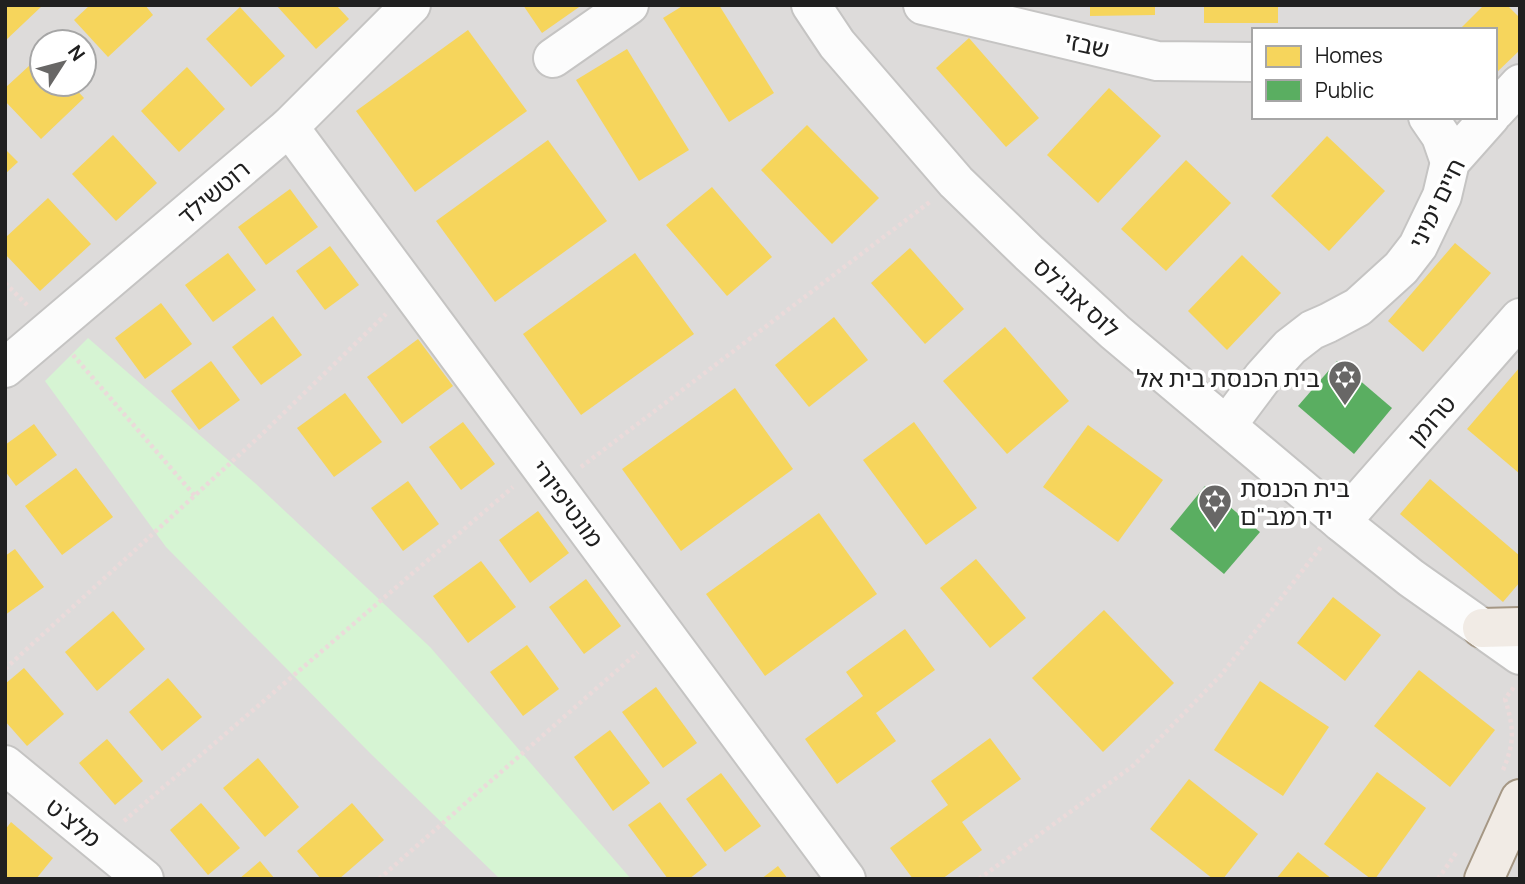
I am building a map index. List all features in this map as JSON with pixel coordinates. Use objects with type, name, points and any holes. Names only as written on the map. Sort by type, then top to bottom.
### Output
[{"type":"main road","points":[[1482,628],[1520,627]]},
{"type":"main road","points":[[1484,879],[1520,799]]},
{"type":"street","name":"רוטשילד","points":[[5,368],[289,127],[411,5]]},
{"type":"street","points":[[553,58],[629,5]]},
{"type":"street","name":"לוס אנג'לס","points":[[811,5],[837,44],[956,182],[1115,332],[1411,578],[1520,655]]},
{"type":"street","name":"שבזי","points":[[923,5],[1157,61],[1252,62]]},
{"type":"street","points":[[1497,109],[1520,84]]},
{"type":"street","points":[[1429,119],[1441,136],[1450,162]]},
{"type":"street","name":"חיים ימיני","points":[[1227,425],[1290,347],[1312,330],[1357,307],[1401,268],[1418,246],[1442,197],[1450,162],[1488,119]]},
{"type":"street","name":"מונטיפיורי","points":[[289,127],[846,879]]},
{"type":"street","name":"טרומן","points":[[1342,522],[1520,318]]},
{"type":"street","name":"לוס אנג'לס","points":[[1411,578],[1472,641],[1520,680]]},
{"type":"street","name":"מלצ'ט","points":[[5,765],[144,879]]},
{"type":"path","points":[[100,843],[547,475],[956,182]]},
{"type":"path","points":[[5,669],[261,435],[410,290]]},
{"type":"path","points":[[50,329],[195,496]]},
{"type":"path","points":[[979,879],[1134,765],[1221,675],[1342,522]]},
{"type":"path","points":[[379,879],[662,631]]},
{"type":"shaded area","points":[[5,5],[1520,5],[1520,879],[5,879]]},
{"type":"green space","points":[[88,338],[256,484],[430,647],[631,879],[500,879],[371,754],[166,547],[45,381]]},
{"type":"building: Homes","points":[[5,5],[43,5],[5,41]]},
{"type":"building: Homes","points":[[90,5],[145,5],[153,15],[108,57],[98,46],[98,28],[81,28],[74,20]]},
{"type":"building: Homes","points":[[276,5],[336,5],[349,19],[316,49]]},
{"type":"building: Homes","points":[[523,5],[582,5],[542,33]]},
{"type":"building: Homes","points":[[684,5],[719,5],[774,93],[729,122],[663,18]]},
{"type":"building: Homes","points":[[1090,5],[1155,5],[1155,15],[1090,16]]},
{"type":"building: Homes","points":[[1204,5],[1278,5],[1278,23],[1204,23]]},
{"type":"building: Homes","points":[[1484,5],[1507,5],[1520,18],[1520,50],[1497,72],[1497,28],[1461,28]]},
{"type":"building: Homes","points":[[240,7],[285,56],[251,87],[206,39]]},
{"type":"building: Homes","points":[[468,30],[527,111],[415,192],[356,111]]},
{"type":"building: Homes","points":[[969,38],[1039,118],[1006,147],[936,68]]},
{"type":"building: Homes","points":[[627,49],[689,150],[639,181],[576,80]]},
{"type":"building: Homes","points":[[28,67],[28,98],[84,98],[41,139],[5,101],[5,88]]},
{"type":"building: Homes","points":[[187,67],[225,109],[179,152],[141,111]]},
{"type":"building: Homes","points":[[1109,88],[1161,136],[1098,203],[1047,155]]},
{"type":"building: Homes","points":[[807,125],[879,198],[832,244],[761,170]]},
{"type":"building: Homes","points":[[113,135],[157,183],[116,221],[72,174]]},
{"type":"building: Homes","points":[[1327,136],[1385,191],[1329,251],[1271,196]]},
{"type":"building: Homes","points":[[548,140],[607,221],[495,302],[436,221]]},
{"type":"building: Homes","points":[[5,149],[18,162],[5,174]]},
{"type":"building: Homes","points":[[1186,160],[1231,203],[1166,271],[1121,229]]},
{"type":"building: Homes","points":[[712,187],[772,257],[727,296],[666,225]]},
{"type":"building: Homes","points":[[290,189],[318,227],[266,265],[238,227]]},
{"type":"building: Homes","points":[[48,198],[91,244],[40,291],[5,254],[5,238]]},
{"type":"building: Homes","points":[[1455,243],[1491,273],[1423,352],[1388,321]]},
{"type":"building: Homes","points":[[330,246],[359,285],[325,310],[296,271]]},
{"type":"building: Homes","points":[[910,248],[964,309],[925,344],[871,283]]},
{"type":"building: Homes","points":[[228,253],[256,290],[213,322],[185,285]]},
{"type":"building: Homes","points":[[635,253],[694,334],[581,415],[523,334]]},
{"type":"building: Homes","points":[[1242,255],[1281,293],[1227,350],[1188,311]]},
{"type":"building: Homes","points":[[161,303],[192,344],[145,379],[115,338]]},
{"type":"building: Homes","points":[[273,316],[302,355],[261,385],[232,347]]},
{"type":"building: Homes","points":[[834,317],[868,360],[809,407],[775,365]]},
{"type":"building: Homes","points":[[1005,327],[1069,401],[1007,454],[943,381]]},
{"type":"building: Homes","points":[[418,339],[453,386],[402,424],[367,377]]},
{"type":"building: Homes","points":[[211,361],[240,400],[199,430],[171,391]]},
{"type":"building: Homes","points":[[1520,367],[1520,474],[1467,429]]},
{"type":"building: Homes","points":[[735,388],[793,469],[681,551],[622,469]]},
{"type":"building: Homes","points":[[345,393],[382,442],[334,477],[297,428]]},
{"type":"building: Homes","points":[[463,422],[495,464],[461,490],[429,447]]},
{"type":"building: Homes","points":[[914,422],[977,508],[926,545],[863,460]]},
{"type":"building: Homes","points":[[34,424],[57,455],[16,486],[5,471],[5,445]]},
{"type":"building: Homes","points":[[1088,425],[1163,480],[1118,542],[1043,487]]},
{"type":"building: Homes","points":[[76,468],[113,517],[62,555],[25,506]]},
{"type":"building: Homes","points":[[1430,479],[1520,556],[1520,582],[1503,602],[1400,514]]},
{"type":"building: Homes","points":[[408,481],[439,524],[403,551],[371,508]]},
{"type":"building: Homes","points":[[538,511],[569,553],[530,583],[499,540]]},
{"type":"building: Homes","points":[[819,513],[877,594],[765,676],[706,594]]},
{"type":"building: Homes","points":[[15,549],[44,587],[5,615],[5,556]]},
{"type":"building: Homes","points":[[976,559],[1026,618],[990,648],[940,588]]},
{"type":"building: Homes","points":[[481,561],[516,607],[468,643],[433,596]]},
{"type":"building: Homes","points":[[586,579],[621,626],[584,654],[549,607]]},
{"type":"building: Homes","points":[[1333,597],[1381,635],[1345,681],[1297,643]]},
{"type":"building: Homes","points":[[1104,610],[1174,683],[1103,752],[1032,678]]},
{"type":"building: Homes","points":[[113,611],[145,649],[97,691],[65,652]]},
{"type":"building: Homes","points":[[905,629],[935,670],[876,713],[896,741],[837,784],[805,739],[863,696],[846,672]]},
{"type":"building: Homes","points":[[527,645],[559,689],[523,716],[490,672]]},
{"type":"building: Homes","points":[[24,668],[64,714],[27,746],[5,721],[5,684]]},
{"type":"building: Homes","points":[[1419,670],[1495,730],[1450,787],[1374,726]]},
{"type":"building: Homes","points":[[168,678],[202,717],[162,751],[129,712]]},
{"type":"building: Homes","points":[[1260,681],[1329,727],[1283,796],[1214,750]]},
{"type":"building: Homes","points":[[656,687],[697,743],[663,768],[622,712]]},
{"type":"building: Homes","points":[[610,730],[650,783],[613,811],[574,757]]},
{"type":"building: Homes","points":[[990,738],[1021,779],[962,822],[982,850],[942,879],[913,879],[890,848],[948,805],[931,781]]},
{"type":"building: Homes","points":[[107,739],[143,781],[115,805],[79,763]]},
{"type":"building: Homes","points":[[258,758],[299,807],[265,837],[223,788]]},
{"type":"building: Homes","points":[[1377,772],[1426,808],[1375,879],[1371,879],[1324,844]]},
{"type":"building: Homes","points":[[721,773],[761,826],[725,852],[686,799]]},
{"type":"building: Homes","points":[[1189,779],[1258,834],[1223,879],[1213,879],[1150,829]]},
{"type":"building: Homes","points":[[660,802],[707,865],[689,879],[668,879],[628,825]]},
{"type":"building: Homes","points":[[201,803],[240,848],[208,875],[170,830]]},
{"type":"building: Homes","points":[[352,803],[384,840],[339,879],[321,879],[297,851]]},
{"type":"building: Homes","points":[[11,822],[53,858],[36,879],[5,879],[5,830]]},
{"type":"building: Homes","points":[[1298,852],[1332,879],[1276,879]]},
{"type":"building: Homes","points":[[260,861],[275,879],[239,879]]},
{"type":"building: Homes","points":[[778,866],[788,879],[761,879]]},
{"type":"building: Public","name":"בית הכנסת בית אל","points":[[1337,361],[1392,408],[1354,454],[1298,406]]},
{"type":"building: Public","name":"בית הכנסת יד רמב\"ם","points":[[1205,486],[1260,532],[1224,574],[1170,529]]},
{"type":"place","name":"בית הכנסת בית אל","points":[[1345,407]]},
{"type":"place","name":"בית הכנסת יד רמב\"ם","points":[[1215,531]]}]
